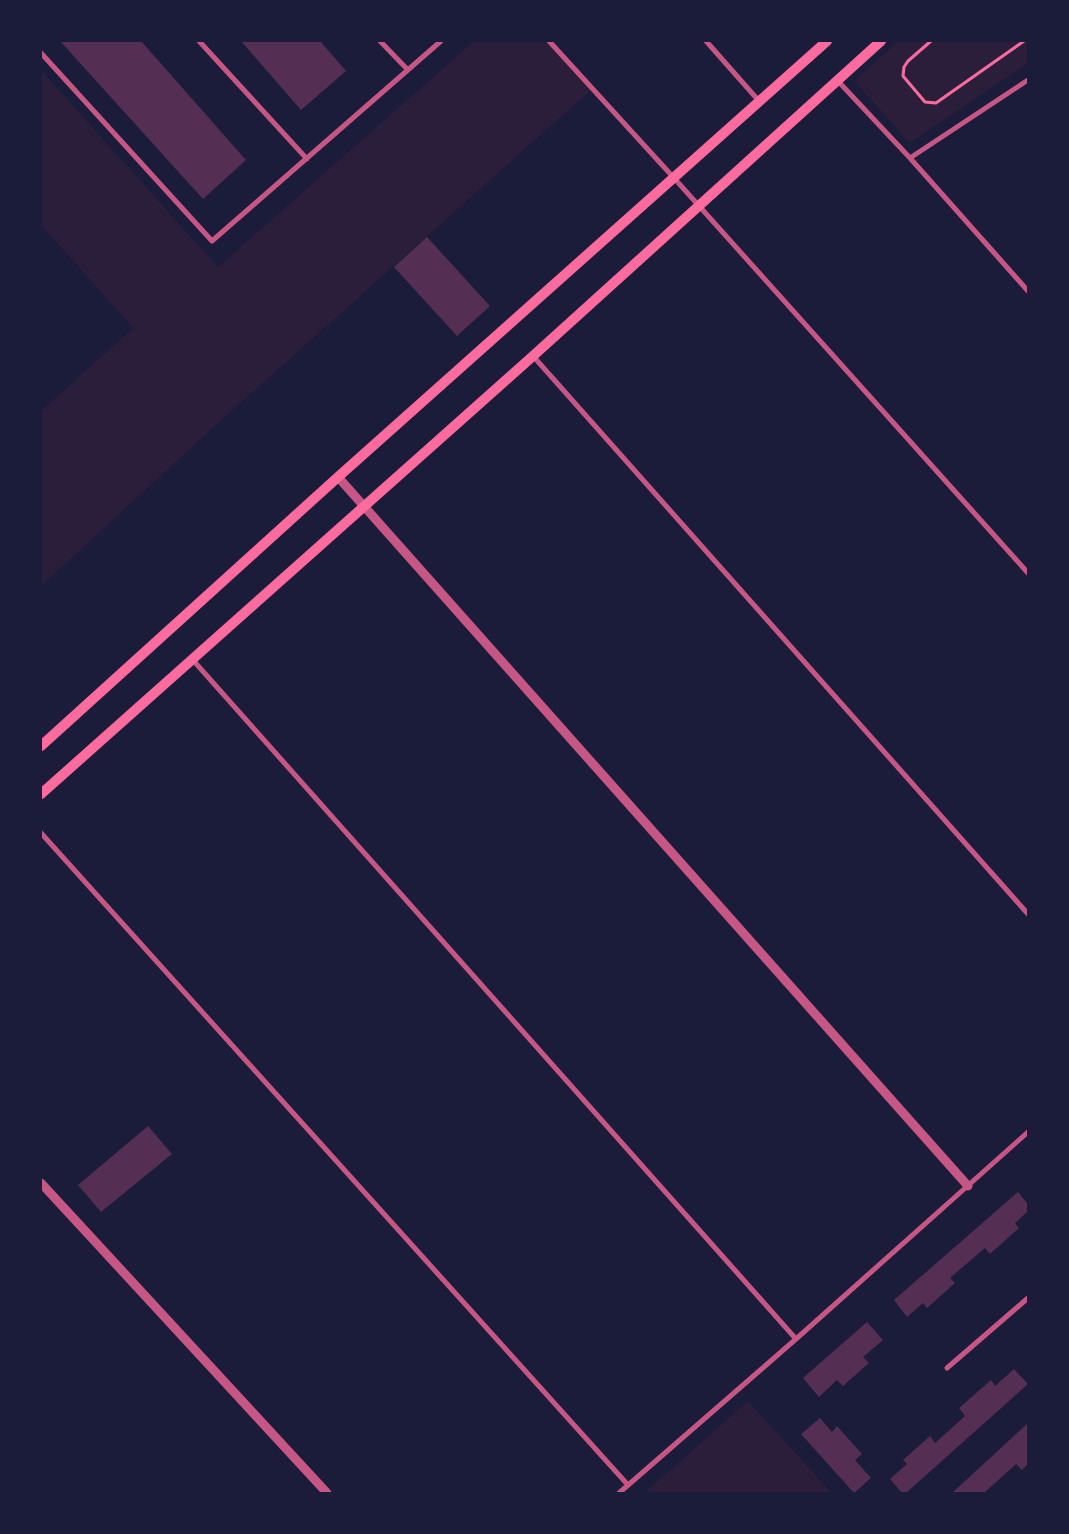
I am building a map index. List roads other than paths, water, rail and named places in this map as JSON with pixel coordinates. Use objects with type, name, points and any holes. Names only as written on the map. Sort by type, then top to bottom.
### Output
[{"type":"main road","points":[[41,746],[827,41]]},
{"type":"main road","points":[[41,794],[362,506],[533,356],[881,41]]},
{"type":"street","points":[[199,41],[307,159]]},
{"type":"street","points":[[380,41],[408,70]]},
{"type":"street","points":[[41,52],[212,242],[441,41]]},
{"type":"street","points":[[549,41],[700,206],[1028,573]]},
{"type":"street","points":[[706,41],[760,102]]},
{"type":"street","points":[[837,80],[910,158],[1028,291]]},
{"type":"street","points":[[910,158],[1028,80]]},
{"type":"street","points":[[533,356],[1028,914]]},
{"type":"street","points":[[338,478],[968,1186]]},
{"type":"street","points":[[192,659],[796,1339]]},
{"type":"street","points":[[41,833],[628,1485]]},
{"type":"street","points":[[619,1493],[1027,1135]]},
{"type":"street","points":[[41,1183],[327,1493]]},
{"type":"street","points":[[947,1368],[1028,1298]]}]
